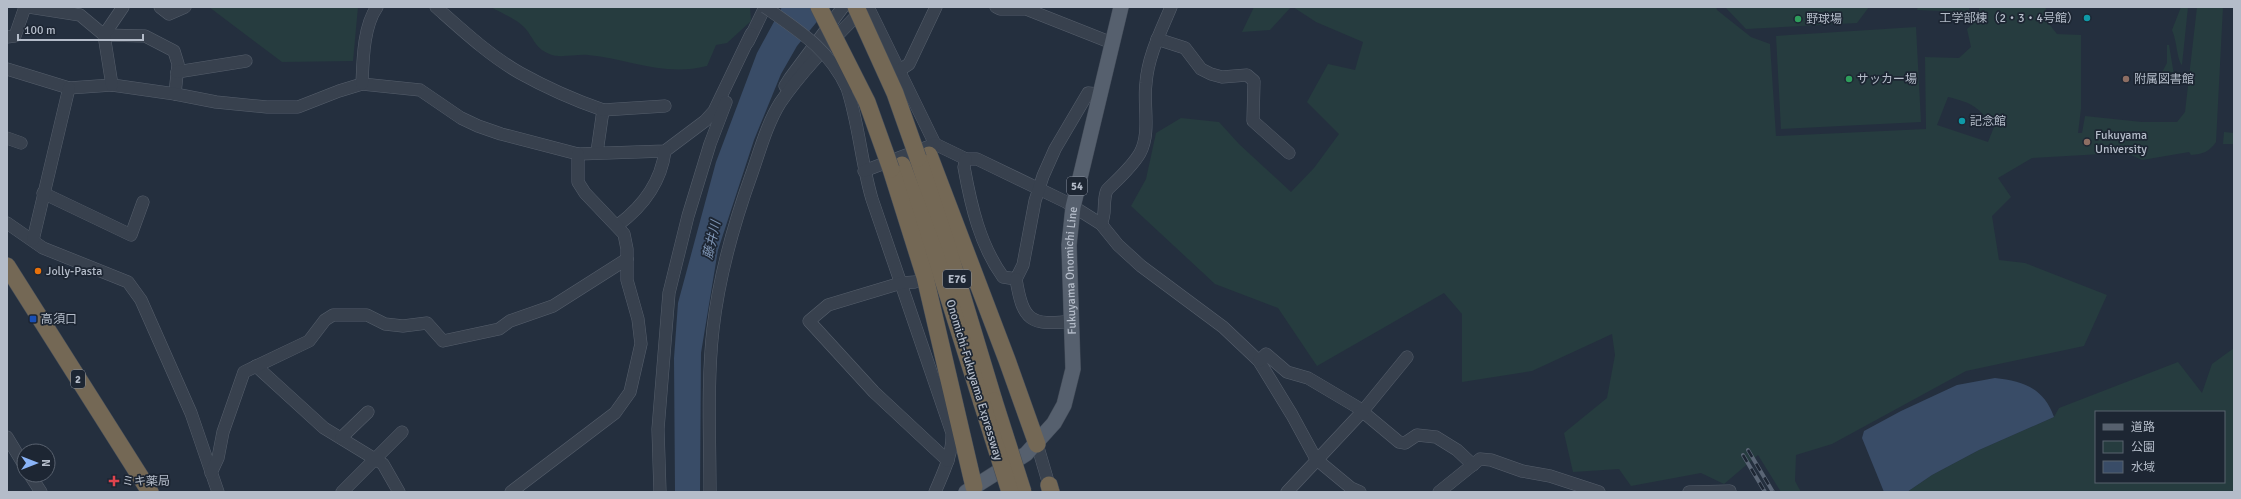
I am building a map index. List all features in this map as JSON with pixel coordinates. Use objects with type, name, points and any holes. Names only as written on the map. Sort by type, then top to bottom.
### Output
[{"type":"highway","name":"Onomichi-Fukuyama Expressway","points":[[820,7],[866,86],[896,167],[934,251],[988,402],[1023,492]]},
{"type":"highway","name":"Onomichi-Fukuyama Expressway","points":[[856,7],[895,93],[927,152],[946,242],[1010,492]]},
{"type":"highway","points":[[927,152],[1007,360],[1037,444]]},
{"type":"highway","points":[[896,167],[925,278],[972,490]]},
{"type":"highway","name":"2","points":[[7,266],[12,284],[150,492]]},
{"type":"main road","name":"Fukuyama Onomichi Line","points":[[972,490],[1026,454],[1037,444],[1054,423],[1064,405],[1070,387],[1073,369],[1069,246],[1073,207],[1120,7]]},
{"type":"street","points":[[7,37],[15,36],[25,7]]},
{"type":"street","points":[[30,7],[80,15],[104,35],[145,36],[174,51],[178,64],[175,94]]},
{"type":"street","points":[[112,85],[104,35],[123,7]]},
{"type":"street","points":[[160,7],[169,14],[186,7]]},
{"type":"street","points":[[436,7],[465,33],[519,72],[570,99],[604,110],[665,106]]},
{"type":"street","points":[[7,69],[69,88],[112,85],[175,94],[216,102],[267,107],[298,107],[362,84],[420,90],[461,118],[478,126],[578,154],[597,152],[665,151],[705,121],[714,111],[765,7],[817,44],[839,70],[848,88],[854,108],[864,171],[950,424],[952,445],[948,461],[935,492]]},
{"type":"street","points":[[780,104],[777,103],[790,78],[843,7]]},
{"type":"street","points":[[710,492],[709,379],[713,328],[723,272],[741,203],[767,131],[780,104],[815,59],[866,7],[900,70],[927,152]]},
{"type":"street","points":[[900,70],[909,64],[936,7]]},
{"type":"street","points":[[996,7],[1026,9],[1112,43]]},
{"type":"street","points":[[1101,224],[1104,219],[1105,194],[1107,190],[1131,166],[1140,152],[1145,136],[1146,82],[1158,39],[1171,7]]},
{"type":"street","points":[[362,84],[363,53],[372,9]]},
{"type":"street","points":[[660,492],[658,429],[669,293],[688,216],[710,144],[751,34]]},
{"type":"street","points":[[1158,39],[1185,48],[1201,69],[1210,74],[1222,77],[1248,75],[1254,81],[1253,122],[1289,154]]},
{"type":"street","points":[[177,72],[246,61]]},
{"type":"street","points":[[33,240],[69,88]]},
{"type":"street","points":[[1072,321],[1041,323],[1032,320],[1020,302],[1016,279],[1023,265],[1038,188],[1055,148],[1088,93],[1099,94]]},
{"type":"street","points":[[597,152],[604,110]]},
{"type":"street","points":[[7,138],[21,143]]},
{"type":"street","points":[[618,225],[640,206],[654,186],[664,165],[665,151]]},
{"type":"street","points":[[864,171],[927,152],[966,159],[978,158],[1038,188],[1101,224],[1118,244],[1141,266],[1223,327],[1259,361],[1292,415],[1316,459],[1351,488],[1360,492]]},
{"type":"street","points":[[510,492],[615,413],[630,392],[641,344],[638,319],[627,280],[627,259],[624,234],[618,225],[585,193],[578,182],[578,154]]},
{"type":"street","points":[[966,159],[964,167],[985,262],[1003,277],[1016,279]]},
{"type":"street","points":[[43,193],[131,235],[143,202]]},
{"type":"street","points":[[7,222],[43,248],[128,282],[141,300],[191,413],[210,473],[218,492]]},
{"type":"street","points":[[210,473],[218,458],[222,432],[244,372],[308,341],[325,320],[333,315],[367,315],[385,324],[403,326],[427,323],[443,341],[498,329],[510,321],[553,306],[627,259]]},
{"type":"street","points":[[915,282],[901,283],[828,305],[809,321],[874,392],[948,461]]},
{"type":"street","points":[[1259,361],[1266,354],[1288,372],[1308,378],[1336,393],[1399,442],[1406,443],[1417,435],[1436,437],[1457,450],[1473,464]]},
{"type":"street","points":[[1287,492],[1316,459],[1362,412],[1407,357]]},
{"type":"street","points":[[256,366],[324,428],[376,458],[383,464],[399,492]]},
{"type":"street","points":[[341,438],[368,412]]},
{"type":"street","points":[[342,492],[402,432]]},
{"type":"street","points":[[7,437],[16,451]]},
{"type":"street","points":[[1037,444],[1051,490]]},
{"type":"street","points":[[1439,492],[1480,459],[1491,460],[1522,471],[1550,476],[1599,492]]},
{"type":"street","points":[[35,483],[41,492]]},
{"type":"street","points":[[1689,492],[1727,490],[1729,492]]},
{"type":"green space","points":[[209,7],[358,7],[353,61],[282,62]]},
{"type":"green space","points":[[491,7],[750,7],[751,21],[727,43],[716,45],[707,66],[691,69],[676,69],[647,66],[588,55],[560,56],[546,53],[536,44],[522,25]]},
{"type":"green space","points":[[1254,7],[1291,7],[1270,30],[1242,32]]},
{"type":"green space","points":[[1293,7],[1716,7],[1717,10],[1751,37],[1770,44],[1776,136],[1926,129],[1925,57],[1959,58],[1971,47],[1967,29],[1979,18],[1979,7],[2046,7],[2045,19],[2057,34],[2081,35],[2081,109],[2078,133],[2082,133],[2085,116],[2142,122],[2177,122],[2185,112],[2197,7],[2223,7],[2216,142],[2211,148],[2199,154],[2191,155],[2189,152],[2142,160],[2131,155],[2119,153],[2032,158],[1998,178],[2011,197],[1992,216],[1999,260],[2025,263],[2107,295],[2084,346],[1966,371],[1832,444],[1796,455],[1795,481],[1801,492],[1781,492],[1758,455],[1724,484],[1701,473],[1631,486],[1619,469],[1573,472],[1564,433],[1607,398],[1615,355],[1612,334],[1532,371],[1462,382],[1462,314],[1444,293],[1317,366],[1278,308],[1215,284],[1131,206],[1146,179],[1156,133],[1181,118],[1219,122],[1239,144],[1291,192],[1314,168],[1339,134],[1307,102],[1328,64],[1355,70],[1363,42],[1316,22]],"holes":[[[1948,97],[1963,101],[1979,110],[1984,115],[1994,127],[1988,142],[1937,125]]]},
{"type":"green space","name":"野球場","points":[[1725,7],[1869,7],[1857,23],[1746,29]]},
{"type":"green space","points":[[1918,7],[1969,7],[1969,12],[1917,10]]},
{"type":"green space","points":[[2181,7],[2188,7],[2182,65],[2180,63],[2172,30]]},
{"type":"green space","name":"サッカー場","points":[[1916,27],[1921,122],[1781,129],[1776,36]]},
{"type":"green space","points":[[2167,45],[2169,45],[2174,75],[2163,84],[2160,83],[2161,74],[2167,63]]},
{"type":"green space","points":[[2224,132],[2234,133],[2234,144],[2223,144]]},
{"type":"green space","points":[[2234,348],[2234,492],[1907,492],[1932,475],[1979,450],[2054,417],[2059,408],[2178,362],[2202,393],[2212,364]]},
{"type":"water","name":"藤井川","points":[[782,7],[829,7],[797,46],[781,74],[754,140],[718,250],[701,353],[700,492],[675,492],[674,358],[678,303],[716,162],[757,53]]},
{"type":"water","points":[[1995,378],[2015,381],[2031,388],[2044,399],[2050,407],[2054,417],[1979,450],[1932,475],[1907,492],[1884,492],[1862,438],[1864,431],[1901,411],[1957,385]]},
{"type":"railway","points":[[1748,450],[1773,492]]},
{"type":"railway","points":[[1743,455],[1765,492]]},
{"type":"place","name":"工学部棟（2・3・4号館）","points":[[2087,18]]},
{"type":"place","name":"野球場","points":[[1798,19]]},
{"type":"place","name":"サッカー場","points":[[1849,79]]},
{"type":"place","name":"附属図書館","points":[[2126,79]]},
{"type":"place","name":"記念館","points":[[1962,121]]},
{"type":"place","name":"Fukuyama University","points":[[2087,142]]},
{"type":"place","name":"Jolly-Pasta","points":[[38,271]]},
{"type":"place","name":"高須口","points":[[33,319]]},
{"type":"place","name":"ミキ薬局","points":[[114,481]]}]
